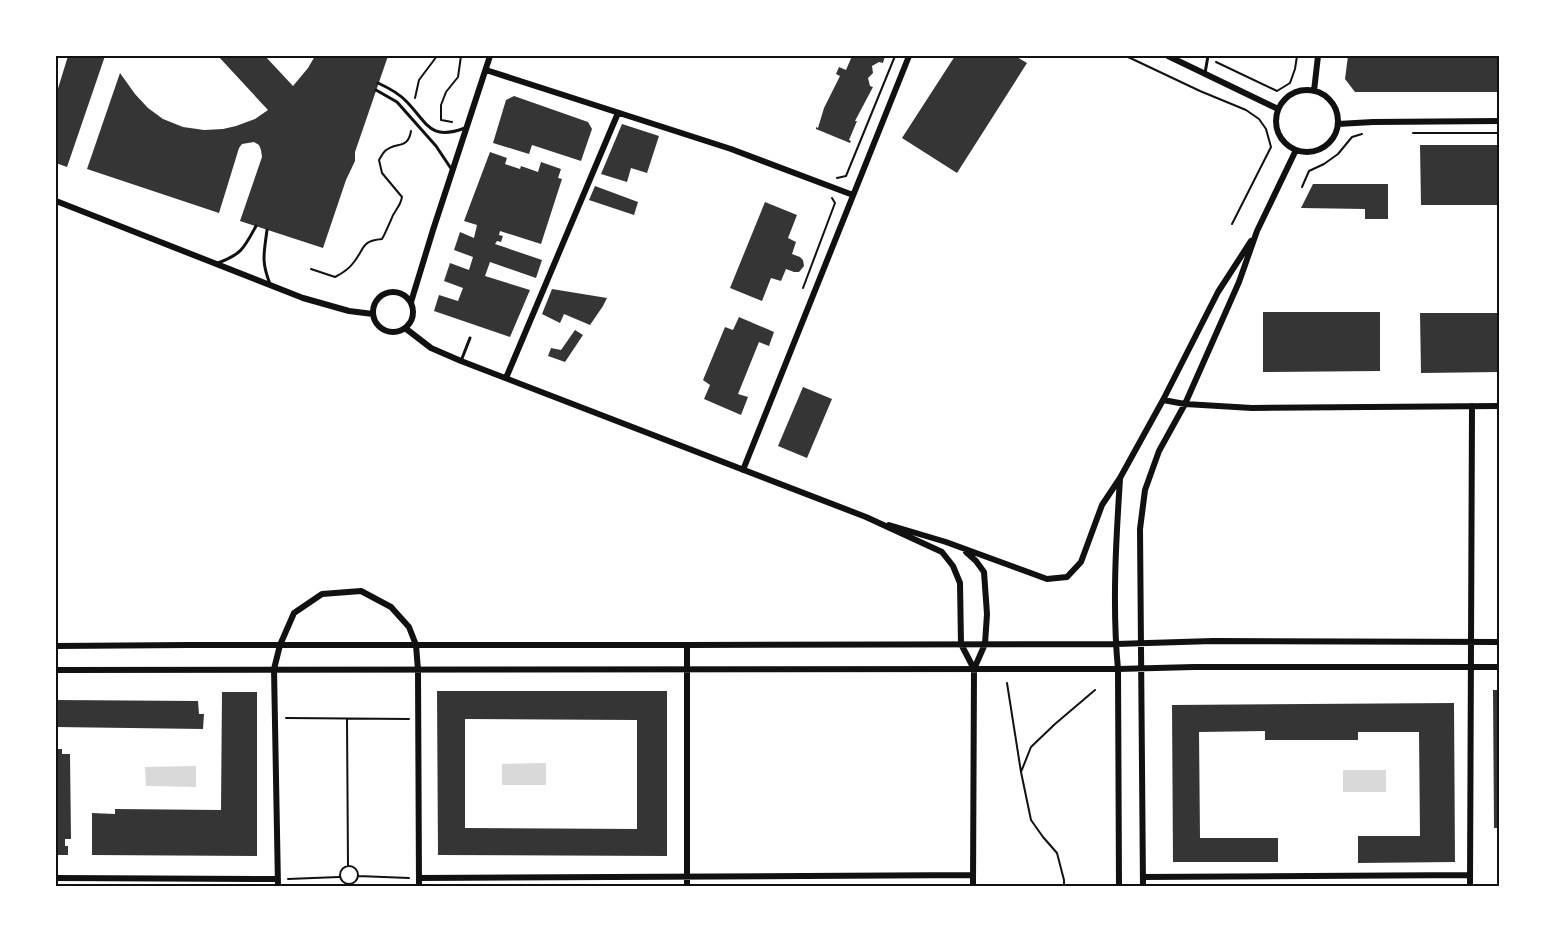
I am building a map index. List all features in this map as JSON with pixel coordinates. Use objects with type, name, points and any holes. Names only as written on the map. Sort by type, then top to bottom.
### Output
[{"type":"street","points":[[411,302],[403,294],[393,291],[382,294],[374,303],[373,314],[379,326],[385,330],[399,332],[411,321],[413,312],[411,302],[490,56]]},
{"type":"street","points":[[743,470],[909,56]]},
{"type":"street","points":[[1168,56],[1278,109]]},
{"type":"street","points":[[1314,91],[1318,56]]},
{"type":"street","points":[[486,70],[731,149],[853,195]]},
{"type":"street","points":[[1303,90],[1314,91],[1324,95],[1332,103],[1337,113],[1336,133],[1331,141],[1315,151],[1296,150],[1283,140],[1279,133],[1276,125],[1278,109],[1293,93],[1303,90]]},
{"type":"street","points":[[506,378],[618,113]]},
{"type":"street","points":[[1338,124],[1500,121]]},
{"type":"street","points":[[1143,886],[1140,530],[1145,490],[1160,451],[1185,404],[1239,282],[1257,231],[1296,150]]},
{"type":"street","points":[[56,201],[303,298],[349,311],[373,314]]},
{"type":"street","points":[[405,328],[431,348],[461,361],[866,517],[946,542],[1047,579],[1067,577],[1081,562],[1102,505],[1120,478],[1163,400],[1218,292],[1257,231]]},
{"type":"street","points":[[1163,400],[1185,404],[1252,408],[1500,406]]},
{"type":"street","points":[[1470,886],[1472,406]]},
{"type":"street","points":[[1119,886],[1116,543],[1120,478]]},
{"type":"street","points":[[866,517],[942,552],[953,566],[960,583],[961,644],[974,669]]},
{"type":"street","points":[[961,548],[976,561],[984,572],[987,614],[986,644],[974,669],[973,886]]},
{"type":"street","points":[[56,878],[278,883],[274,669],[280,645],[294,613],[322,594],[361,591],[391,607],[409,627],[416,645],[419,886]]},
{"type":"street","points":[[56,646],[1500,642]]},
{"type":"street","points":[[687,645],[687,886]]},
{"type":"street","points":[[56,670],[1500,667]]},
{"type":"street","points":[[419,878],[973,875]]},
{"type":"street","points":[[1143,878],[1470,875]]},
{"type":"lane","points":[[1205,73],[1208,57]]},
{"type":"lane","points":[[378,83],[399,94],[426,125],[437,131],[452,133],[467,128]]},
{"type":"lane","points":[[376,90],[397,102],[436,146],[453,171]]},
{"type":"lane","points":[[215,264],[235,257],[246,246],[256,226]]},
{"type":"lane","points":[[267,230],[263,258],[264,269],[271,286]]},
{"type":"lane","points":[[461,361],[470,338]]},
{"type":"path","points":[[413,110],[419,80],[437,56]]},
{"type":"path","points":[[455,122],[441,120],[441,105],[446,92],[458,77],[461,56]]},
{"type":"path","points":[[1126,56],[1246,110],[1259,119],[1266,129],[1271,147],[1232,224]]},
{"type":"path","points":[[1208,57],[1277,91],[1290,83],[1297,56]]},
{"type":"path","points":[[311,269],[335,277],[345,272],[356,260],[362,247],[371,240],[382,239],[391,217],[400,206],[402,197],[382,173],[379,160],[385,151],[405,144],[410,138],[412,120]]},
{"type":"path","points":[[1410,133],[1500,133]]},
{"type":"path","points":[[1302,187],[1309,171],[1338,154],[1352,137],[1365,134]]},
{"type":"path","points":[[1007,682],[1031,820],[1057,854],[1064,886]]},
{"type":"path","points":[[1021,772],[1031,747],[1095,690]]},
{"type":"path","points":[[274,718],[418,719]]},
{"type":"path","points":[[347,719],[348,866]]},
{"type":"path","points":[[348,866],[355,868],[358,872],[355,882],[348,886],[339,877],[343,867],[348,866]]},
{"type":"path","points":[[358,876],[419,878]]},
{"type":"path","points":[[278,883],[339,877]]},
{"type":"shaded area","points":[[546,763],[546,785],[502,785],[502,764]]},
{"type":"shaded area","points":[[196,766],[196,787],[146,786],[145,767]]},
{"type":"shaded area","points":[[1343,770],[1386,770],[1386,792],[1343,792]]},
{"type":"building","points":[[68,56],[105,56],[67,167],[56,163],[56,95]]},
{"type":"building","points":[[218,56],[265,56],[293,86],[315,56],[388,56],[355,152],[355,161],[346,180],[323,248],[240,221],[262,157],[259,145],[254,142],[242,144],[239,148],[219,213],[87,169],[120,73],[148,108],[163,119],[183,127],[204,130],[223,129],[255,119],[268,110]]},
{"type":"building","points":[[852,56],[885,56],[883,63],[879,62],[872,66],[873,73],[868,78],[870,86],[873,87],[855,121],[857,121],[849,140],[850,143],[816,129],[816,127],[818,128],[824,108],[840,76],[836,74],[839,67],[846,70]]},
{"type":"building","points":[[955,56],[1015,56],[1027,63],[957,173],[902,138]]},
{"type":"building","points":[[1348,56],[1500,56],[1500,92],[1355,92],[1345,79]]},
{"type":"building","points":[[514,96],[588,122],[592,129],[581,161],[532,145],[529,154],[493,143],[506,100]]},
{"type":"building","points":[[622,124],[659,136],[647,173],[631,168],[627,182],[601,174]]},
{"type":"building","points":[[1420,145],[1500,145],[1500,205],[1421,205]]},
{"type":"building","points":[[490,152],[507,158],[505,164],[520,169],[521,166],[538,172],[541,162],[561,169],[558,178],[562,179],[541,244],[500,231],[499,235],[503,236],[501,242],[497,241],[495,244],[542,260],[536,278],[490,262],[485,276],[530,290],[510,337],[434,311],[439,295],[458,301],[463,288],[444,281],[450,263],[469,270],[473,257],[454,250],[460,232],[474,238],[477,225],[464,221]]},
{"type":"building","points":[[1313,184],[1388,184],[1388,219],[1365,219],[1365,209],[1301,208]]},
{"type":"building","points":[[595,186],[638,202],[634,215],[589,200]]},
{"type":"building","points":[[765,202],[797,215],[788,238],[796,242],[792,254],[803,260],[804,266],[799,272],[786,269],[781,281],[771,278],[762,301],[730,288]]},
{"type":"building","points":[[552,289],[607,298],[590,325],[564,314],[560,323],[542,314]]},
{"type":"building","points":[[1263,312],[1380,312],[1380,371],[1263,372]]},
{"type":"building","points":[[1420,313],[1500,313],[1500,372],[1421,373]]},
{"type":"building","points":[[739,317],[774,332],[769,346],[759,342],[738,394],[748,397],[741,415],[704,399],[710,385],[703,380],[725,327],[733,330]]},
{"type":"building","points":[[575,330],[583,335],[565,362],[548,356],[551,348],[561,350]]},
{"type":"building","points":[[803,387],[832,399],[807,458],[778,446]]},
{"type":"building","points":[[1493,690],[1500,690],[1500,828],[1494,828]]},
{"type":"building","points":[[437,691],[667,691],[667,856],[438,855]],"holes":[[[465,719],[637,720],[637,829],[465,828]]]},
{"type":"building","points":[[222,692],[257,692],[257,856],[92,855],[92,813],[115,814],[115,809],[221,810]]},
{"type":"building","points":[[56,700],[198,701],[199,714],[204,714],[203,729],[56,727]]},
{"type":"building","points":[[1454,703],[1455,862],[1358,863],[1358,836],[1420,836],[1419,732],[1358,732],[1358,740],[1265,740],[1265,731],[1199,732],[1200,838],[1278,838],[1278,862],[1173,862],[1172,705]]},
{"type":"building","points":[[56,749],[62,749],[62,754],[70,754],[71,839],[65,839],[68,855],[56,855]]}]
